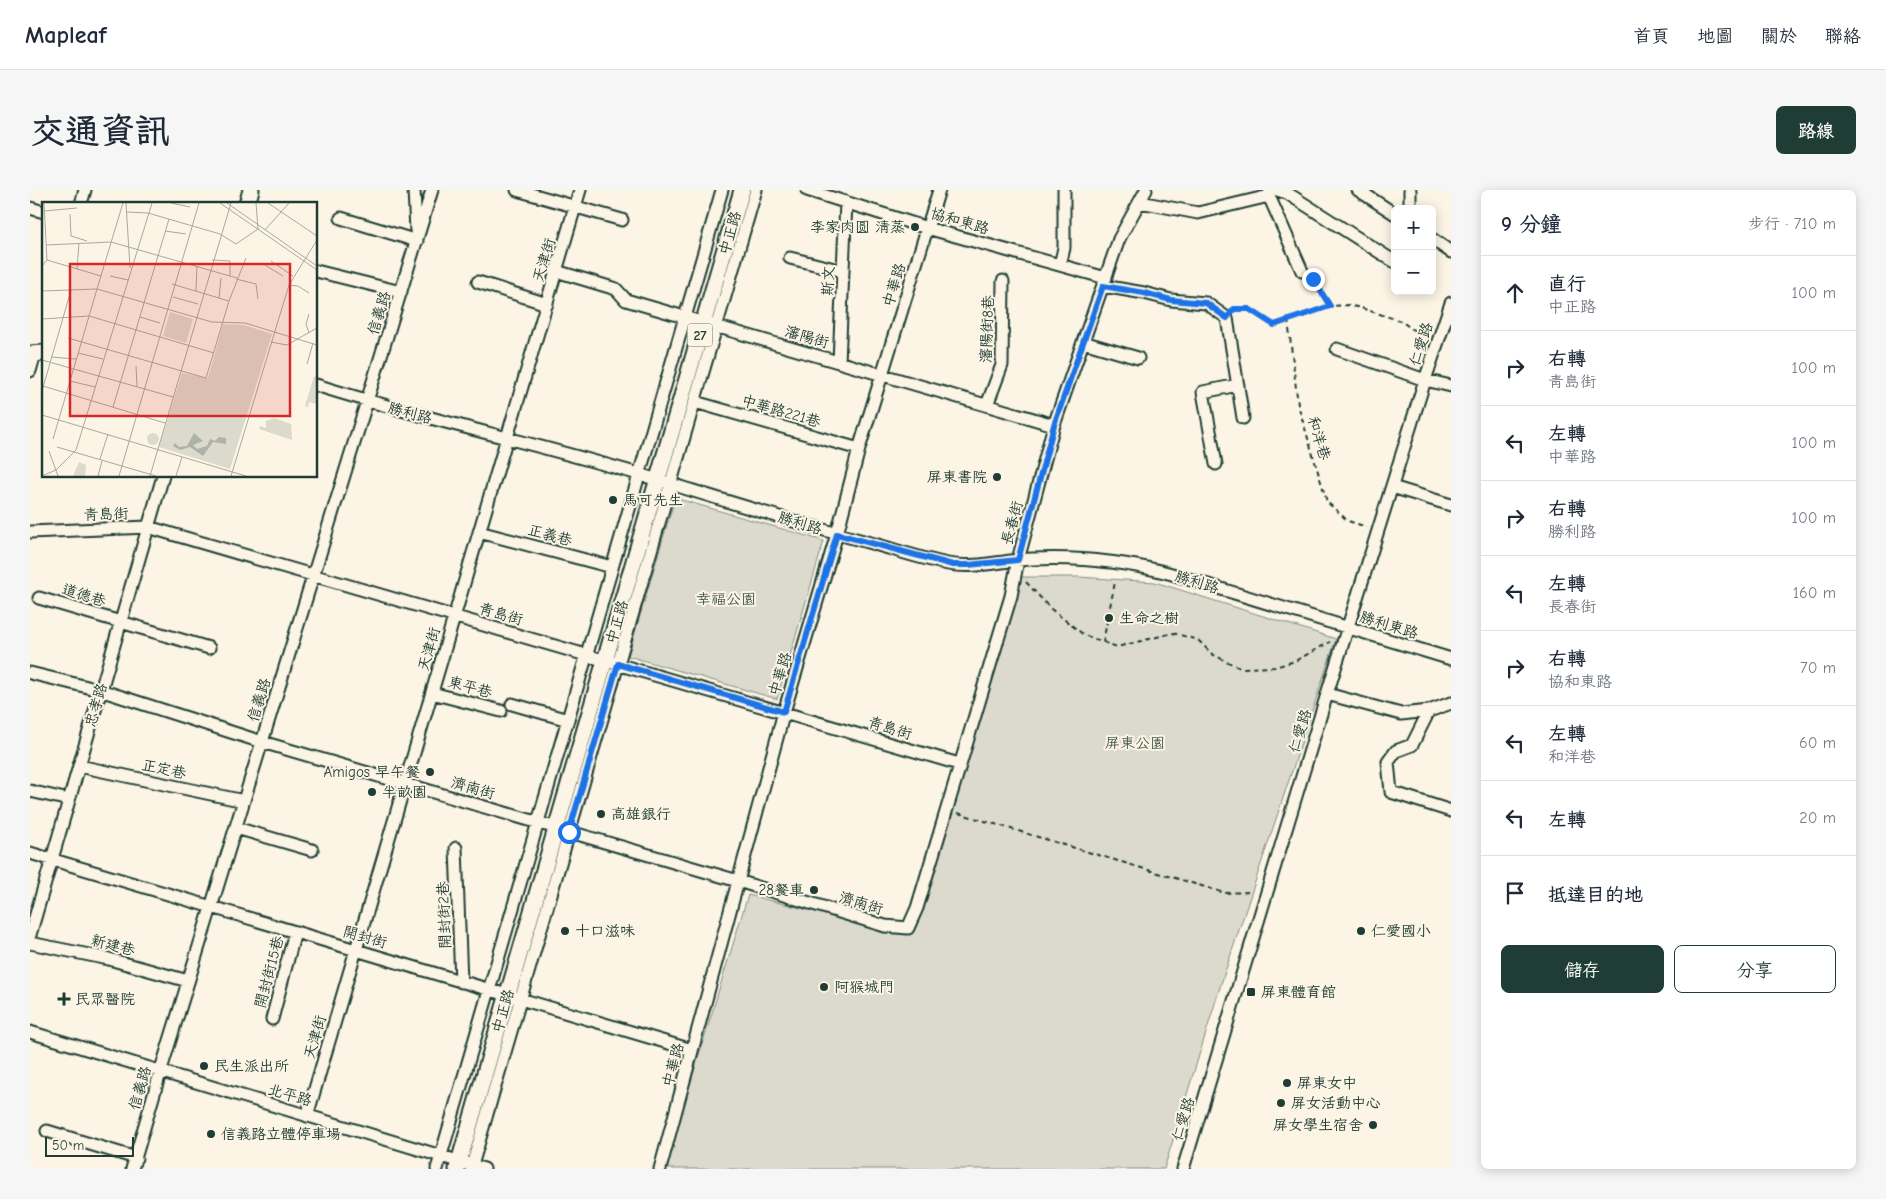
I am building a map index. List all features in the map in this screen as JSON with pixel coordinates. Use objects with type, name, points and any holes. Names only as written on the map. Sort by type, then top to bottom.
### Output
[{"type":"main road","name":"中正路","points":[[465,1166],[710,324],[742,190]]},
{"type":"street","name":"信義路","points":[[414,190],[416,241]]},
{"type":"street","name":"信義路","points":[[134,1163],[188,981],[432,190]]},
{"type":"street","points":[[517,190],[622,220]]},
{"type":"street","name":"天津街","points":[[307,1116],[580,190]]},
{"type":"street","name":"中正路","points":[[437,1169],[722,190]]},
{"type":"street","name":"中正路","points":[[665,482],[694,402],[710,324],[756,190]]},
{"type":"street","name":"協和東路","points":[[807,190],[927,228],[1060,265],[1104,282],[1171,300],[1206,303],[1227,318]]},
{"type":"street","name":"中華路","points":[[660,1169],[784,712],[837,534],[859,449],[939,190]]},
{"type":"street","points":[[1060,265],[1064,248],[1064,190]]},
{"type":"street","name":"長春街","points":[[908,928],[917,908],[1011,596],[1018,560],[1054,425],[1119,240],[1146,190]]},
{"type":"street","points":[[1358,190],[1391,211]]},
{"type":"street","points":[[1410,190],[1410,205]]},
{"type":"street","points":[[1140,202],[1198,212],[1276,192],[1391,260]]},
{"type":"street","points":[[1276,192],[1302,271]]},
{"type":"street","name":"斯文","points":[[839,362],[846,202]]},
{"type":"street","points":[[341,218],[416,241]]},
{"type":"street","points":[[1436,242],[1451,252]]},
{"type":"street","points":[[790,258],[843,271]]},
{"type":"street","name":"瀋陽街","points":[[556,271],[616,289],[626,300],[1054,425]]},
{"type":"street","points":[[318,272],[401,292]]},
{"type":"street","name":"瀋陽街8巷","points":[[987,405],[1002,365],[1003,281]]},
{"type":"street","points":[[478,282],[547,304]]},
{"type":"street","name":"仁愛路","points":[[1183,1169],[1327,694],[1436,346],[1446,328],[1451,303]]},
{"type":"street","points":[[1227,318],[1244,418]]},
{"type":"street","points":[[1083,342],[1138,358]]},
{"type":"street","points":[[1337,349],[1425,380],[1451,386]]},
{"type":"street","points":[[30,372],[36,354]]},
{"type":"street","points":[[1216,464],[1203,392],[1238,385]]},
{"type":"street","name":"勝利路","points":[[318,387],[367,402],[665,482],[837,534],[953,565],[1018,560],[1083,560],[1157,570],[1348,628]]},
{"type":"street","name":"中華路221巷","points":[[694,402],[859,449]]},
{"type":"street","name":"忠孝路","points":[[30,935],[162,478]]},
{"type":"street","points":[[1392,487],[1451,505]]},
{"type":"street","name":"青島街","points":[[30,532],[148,527],[960,764]]},
{"type":"street","name":"正義巷","points":[[479,532],[612,567]]},
{"type":"street","name":"道德巷","points":[[39,598],[209,648]]},
{"type":"street","name":"勝利東路","points":[[1348,628],[1451,659]]},
{"type":"street","name":"濟南街","points":[[30,673],[100,690],[262,742],[738,881],[885,926],[908,928]]},
{"type":"street","name":"東平巷","points":[[432,693],[502,711]]},
{"type":"street","points":[[1327,694],[1401,714],[1429,711],[1451,703]]},
{"type":"street","points":[[512,704],[568,720]]},
{"type":"street","points":[[1429,711],[1412,745],[1396,751],[1388,762],[1391,792],[1451,811]]},
{"type":"street","name":"正定巷","points":[[79,766],[244,801]]},
{"type":"street","points":[[30,791],[69,800]]},
{"type":"street","points":[[236,828],[312,850]]},
{"type":"street","name":"開封街2巷","points":[[456,848],[461,982]]},
{"type":"street","name":"開封街","points":[[30,853],[692,1050]]},
{"type":"street","name":"開封街15巷","points":[[272,1019],[295,932]]},
{"type":"street","name":"新建巷","points":[[30,943],[109,959],[188,981]]},
{"type":"street","name":"北平路","points":[[30,1032],[160,1073],[441,1156],[465,1166],[484,1169]]},
{"type":"street","points":[[47,1131],[134,1163]]},
{"type":"path","points":[[1302,271],[1313,279],[1330,306]]},
{"type":"path","points":[[1227,318],[1234,309],[1249,309],[1274,325],[1330,306],[1348,305],[1401,321],[1436,346]]},
{"type":"path","name":"和洋巷","points":[[1288,320],[1298,405],[1327,502],[1348,521],[1379,530]]},
{"type":"path","points":[[1026,582],[1051,609],[1084,635],[1117,647],[1173,633],[1198,640],[1212,654],[1240,668],[1275,667],[1295,661],[1330,642]]},
{"type":"path","points":[[1103,642],[1115,582]]},
{"type":"path","points":[[956,812],[1225,893],[1248,892]]},
{"type":"green space","name":"幸福公園","points":[[675,498],[824,541],[777,699],[628,656]]},
{"type":"green space","name":"屏東公園","points":[[1019,577],[1079,577],[1155,582],[1336,639],[1221,984],[1164,1169],[664,1169],[748,895],[890,930],[911,931],[917,924]]},
{"type":"place","name":"李家肉圆 清蒸","points":[[915,227]]},
{"type":"place","name":"屏東書院","points":[[997,477]]},
{"type":"place","name":"馬可先生","points":[[613,500]]},
{"type":"place","name":"生命之樹","points":[[1109,618]]},
{"type":"place","name":"Amigos 早午餐","points":[[430,772]]},
{"type":"place","name":"半畝園","points":[[372,792]]},
{"type":"place","name":"高雄銀行","points":[[601,814]]},
{"type":"place","name":"28餐車","points":[[814,890]]},
{"type":"place","name":"十口滋味","points":[[565,931]]},
{"type":"place","name":"仁愛國小","points":[[1361,931]]},
{"type":"place","name":"阿猴城門","points":[[824,987]]},
{"type":"place","name":"屏東體育館","points":[[1251,992]]},
{"type":"place","name":"民眾醫院","points":[[64,999]]},
{"type":"place","name":"民生派出所","points":[[204,1066]]},
{"type":"place","name":"屏東女中","points":[[1287,1083]]},
{"type":"place","name":"屏女活動中心","points":[[1281,1103]]},
{"type":"place","name":"屏女學生宿舍","points":[[1373,1125]]},
{"type":"place","name":"信義路立體停車場","points":[[211,1134]]},
{"type":"route","points":[[569,832],[618,664],[784,712],[837,534],[946,564],[968,565],[1018,560],[1054,425],[1103,286],[1171,300],[1206,303],[1227,318],[1234,309],[1249,309],[1274,325],[1330,306],[1313,279]]}]
